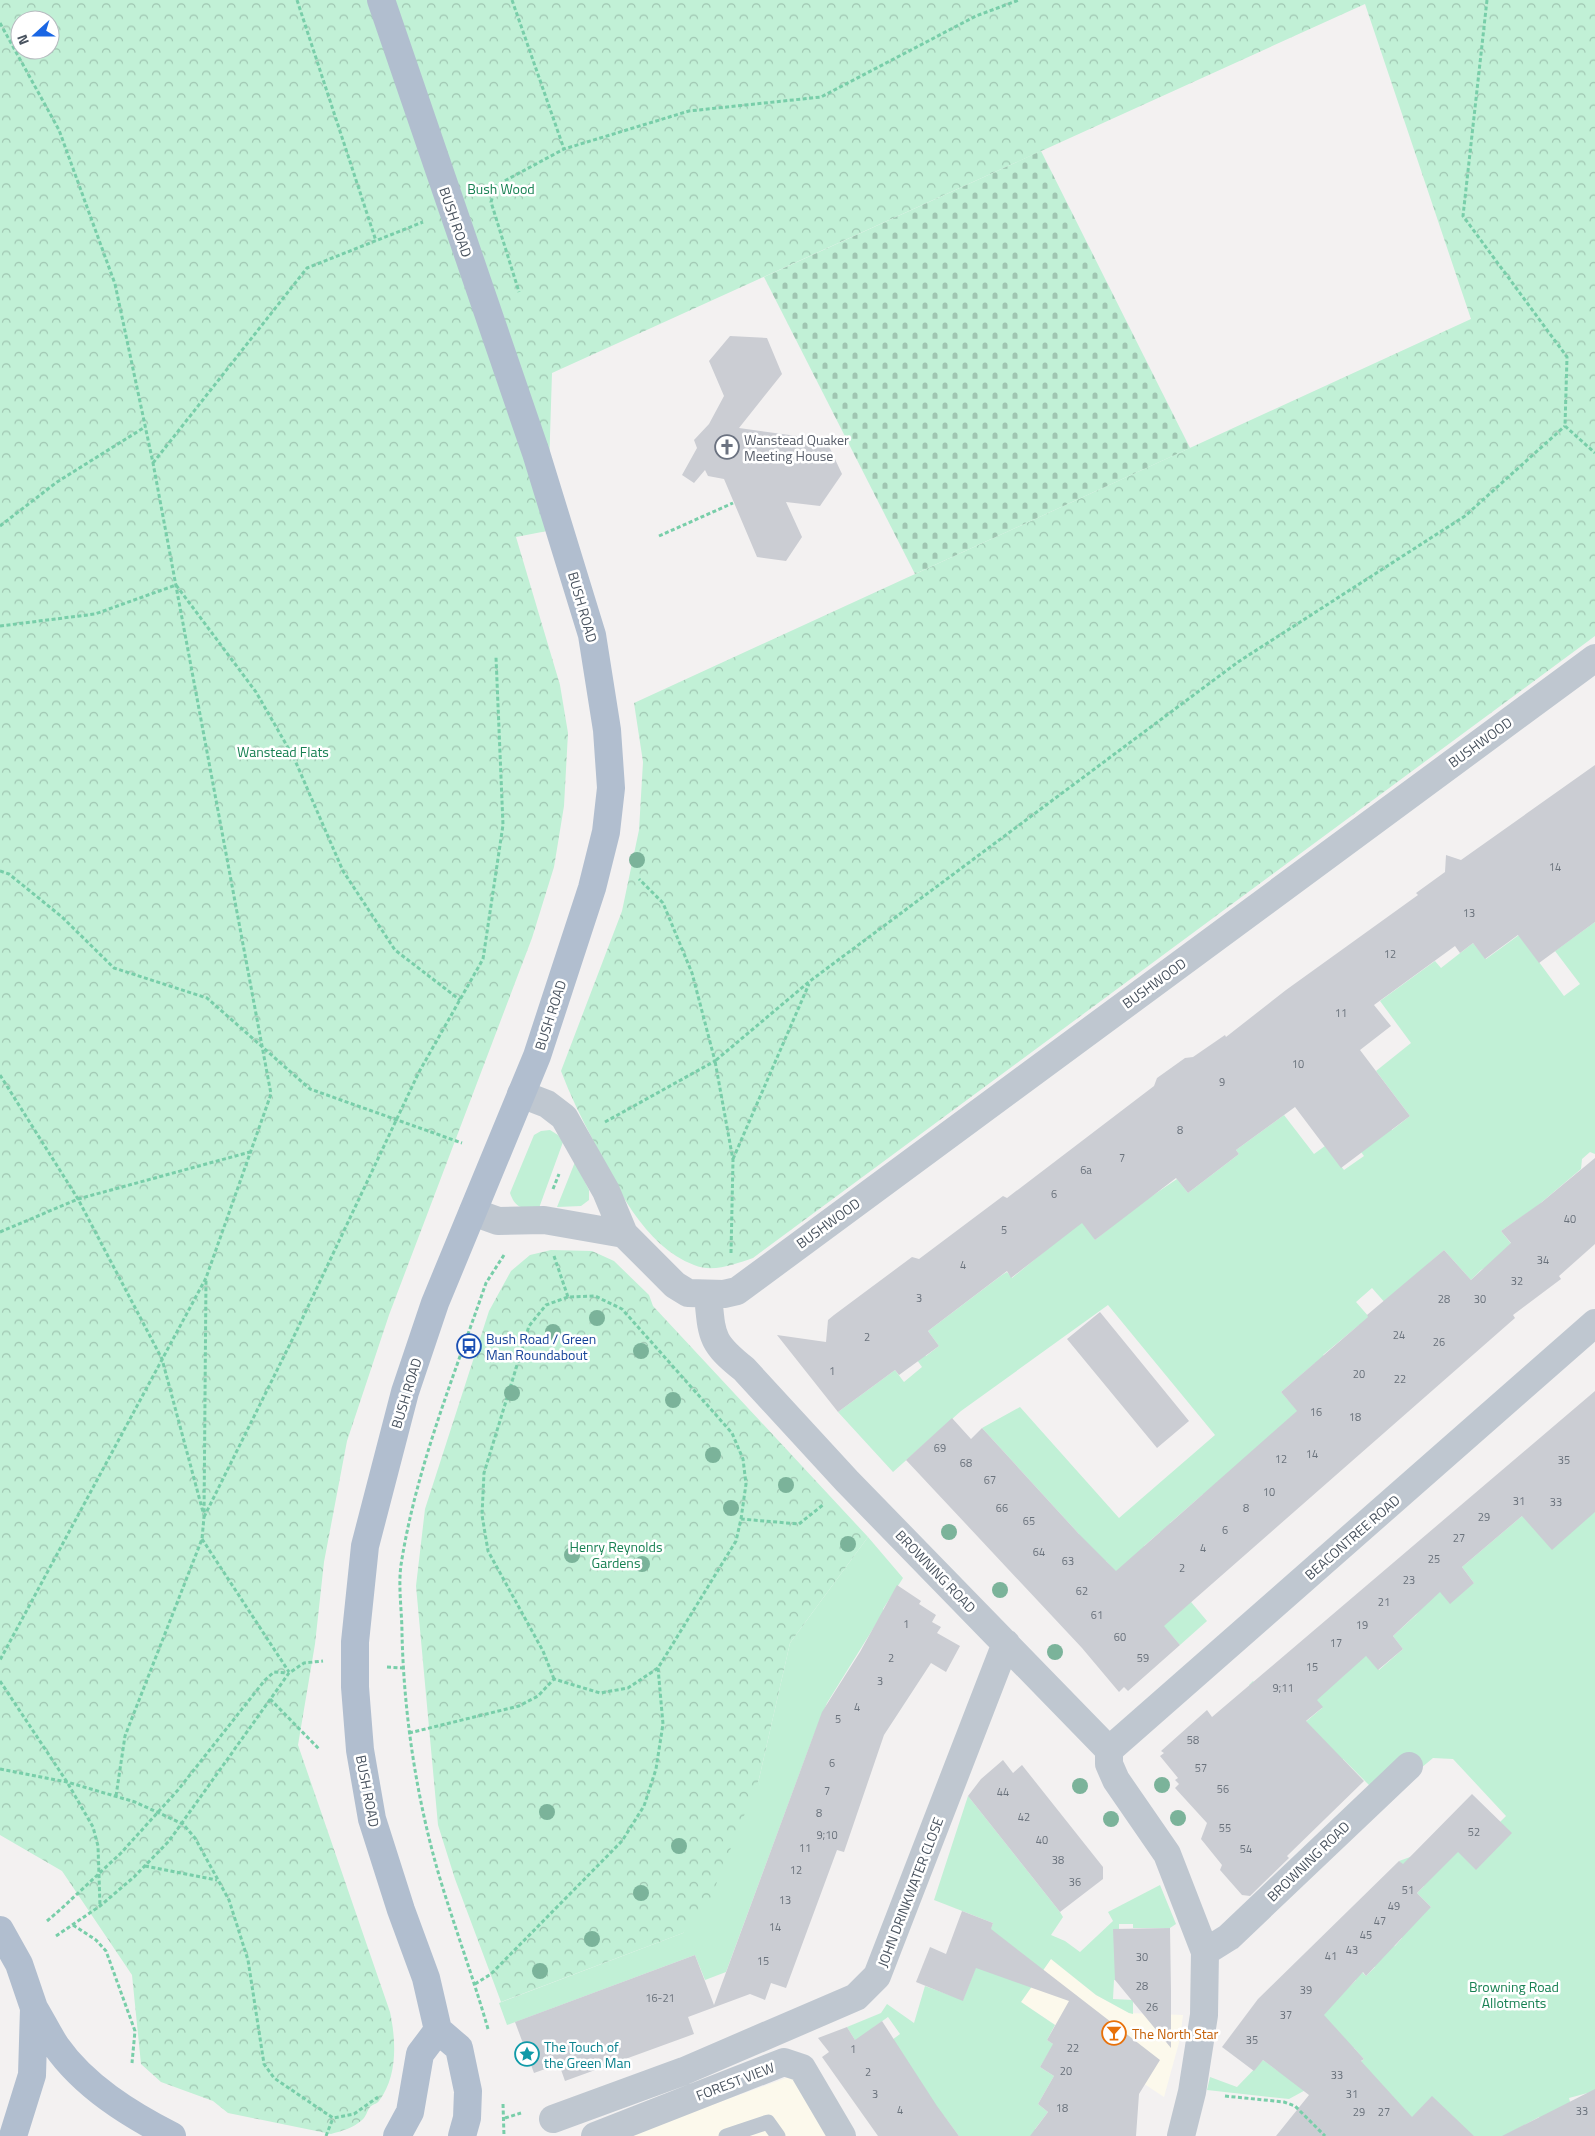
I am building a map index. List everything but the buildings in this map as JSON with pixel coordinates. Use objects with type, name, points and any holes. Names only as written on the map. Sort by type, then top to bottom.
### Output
[{"type":"main road","name":"BUSH ROAD","points":[[381,0],[536,453],[592,634],[607,730],[611,788],[606,832],[592,888],[536,1056],[436,1303],[405,1392],[380,1482],[365,1546],[355,1642],[355,1687],[360,1750],[372,1819],[400,1910],[426,1978],[438,2030]]},
{"type":"main road","points":[[0,1930],[19,1964],[34,2008],[56,2046],[103,2093],[140,2120],[172,2136]]},
{"type":"main road","points":[[13,2136],[32,2074],[34,2008]]},
{"type":"main road","points":[[397,2136],[410,2112],[420,2054],[438,2030],[459,2048],[468,2091],[466,2118],[462,2136]]},
{"type":"street","name":"BUSHWOOD","points":[[708,1295],[737,1291],[1595,658]]},
{"type":"street","points":[[521,1094],[547,1104],[564,1116],[606,1191],[624,1234],[675,1285],[688,1293],[708,1295]]},
{"type":"street","points":[[472,1212],[498,1221],[544,1220],[624,1234]]},
{"type":"street","name":"BROWNING ROAD","points":[[708,1295],[712,1335],[724,1354],[744,1369],[847,1481],[1109,1750]]},
{"type":"street","name":"BEACONTREE ROAD","points":[[1109,1750],[1595,1323]]},
{"type":"street","name":"JOHN DRINKWATER CLOSE","points":[[553,2119],[684,2071],[847,2001],[856,1997],[877,1976],[1006,1643]]},
{"type":"street","points":[[1109,1750],[1109,1764],[1116,1780],[1167,1854],[1205,1952],[1204,2015],[1192,2092],[1181,2136]]},
{"type":"street","name":"BROWNING ROAD","points":[[1205,1952],[1229,1937],[1409,1766]]},
{"type":"street","name":"FOREST VIEW","points":[[595,2136],[784,2062],[802,2068],[842,2136]]},
{"type":"lane","points":[[726,2136],[768,2122],[778,2136]]},
{"type":"path","points":[[297,0],[376,241]]},
{"type":"path","points":[[512,0],[564,149]]},
{"type":"path","points":[[475,197],[564,149],[689,111],[822,97],[976,16],[1018,0]]},
{"type":"path","points":[[600,1126],[715,1061],[810,981],[1238,662],[1465,516],[1565,426],[1567,357],[1463,216],[1487,0]]},
{"type":"path","points":[[0,22],[59,130],[112,275],[153,463],[271,1094],[206,1278],[0,1660]]},
{"type":"path","points":[[496,186],[491,202],[520,297]]},
{"type":"path","points":[[153,463],[308,268],[429,220]]},
{"type":"path","points":[[1565,426],[1595,453]]},
{"type":"path","points":[[0,526],[57,482],[145,427]]},
{"type":"path","points":[[659,536],[733,503]]},
{"type":"path","points":[[0,626],[95,614],[176,585]]},
{"type":"path","points":[[176,585],[256,692],[294,758],[343,871],[395,950],[460,1000]]},
{"type":"path","points":[[204,1517],[296,1332],[395,1121],[483,958],[503,825],[496,657]]},
{"type":"path","points":[[0,871],[9,874],[62,917],[114,968],[207,998],[310,1088],[395,1121],[462,1143]]},
{"type":"path","points":[[639,878],[663,904],[692,973],[715,1061],[732,1160],[731,1267],[737,1291]]},
{"type":"path","points":[[732,1160],[810,981]]},
{"type":"path","points":[[0,1075],[78,1199],[162,1359],[204,1517]]},
{"type":"path","points":[[0,1232],[78,1199],[251,1152]]},
{"type":"path","points":[[552,1191],[562,1167]]},
{"type":"path","points":[[551,1250],[568,1297]]},
{"type":"path","points":[[488,2030],[438,1872],[422,1809],[409,1733],[403,1668],[401,1567],[420,1477],[486,1284],[501,1258],[509,1252]]},
{"type":"path","points":[[116,1796],[125,1736],[202,1539],[204,1517],[206,1278]]},
{"type":"path","points":[[595,1296],[622,1309],[732,1433],[743,1459],[746,1484],[736,1541],[658,1668],[628,1688],[600,1693],[554,1680],[543,1651],[488,1551],[482,1515],[484,1473],[529,1326],[546,1305],[568,1297],[595,1296]]},
{"type":"path","points":[[741,1519],[799,1524],[825,1503]]},
{"type":"path","points":[[202,1539],[289,1673]]},
{"type":"path","points":[[56,1936],[100,1906],[145,1866],[183,1824],[289,1673],[304,1663],[320,1661]]},
{"type":"path","points":[[392,1667],[403,1668]]},
{"type":"path","points":[[475,1984],[491,1974],[622,1841],[644,1806],[656,1769],[663,1724],[658,1668]]},
{"type":"path","points":[[47,1921],[88,1885],[120,1853],[178,1790],[265,1680],[274,1672],[289,1673]]},
{"type":"path","points":[[409,1733],[519,1706],[538,1696],[554,1680]]},
{"type":"path","points":[[0,1681],[67,1782],[93,1827],[98,1846],[100,1906]]},
{"type":"path","points":[[270,1698],[320,1750]]},
{"type":"path","points":[[0,1769],[67,1782],[116,1796],[157,1811],[183,1824],[195,1838],[229,1900],[248,1960],[264,2064],[274,2078],[333,2118],[354,2114],[377,2096],[384,2099]]},
{"type":"path","points":[[145,1866],[217,1880]]},
{"type":"path","points":[[73,1925],[96,1940],[106,1951],[135,2031],[132,2063]]},
{"type":"path","points":[[1192,2092],[1284,2102],[1295,2106],[1325,2136]]},
{"type":"path","points":[[502,2096],[504,2136]]},
{"type":"path","points":[[326,2136],[333,2118]]},
{"type":"shaded area","points":[[1051,1959],[1096,1995],[1129,2013],[1183,2015],[1180,2039],[1164,2097],[1021,2002]]},
{"type":"shaded area","points":[[789,2077],[800,2080],[835,2136],[626,2136]]},
{"type":"green space","points":[[0,0],[1595,0],[1595,636],[753,1258],[724,1267],[709,1268],[694,1265],[676,1256],[660,1244],[646,1229],[621,1194],[576,1106],[561,1071],[622,911],[639,830],[643,762],[634,703],[1471,319],[1365,4],[552,373],[547,531],[516,537],[560,685],[568,733],[564,806],[554,867],[532,938],[389,1315],[347,1441],[324,1562],[315,1644],[298,1745],[390,2012],[394,2058],[390,2080],[379,2101],[370,2107],[365,2117],[359,2123],[331,2134],[228,2113],[213,2101],[161,2082],[141,2064],[132,1975],[62,1871],[0,1835]]},
{"type":"green space","points":[[1041,151],[1190,448],[915,574],[764,277]]},
{"type":"green space","points":[[1595,922],[1595,1154],[1590,1152],[1582,1159],[1581,1169],[1536,1207],[1501,1231],[1517,1251],[1481,1270],[1471,1280],[1444,1250],[1429,1263],[1394,1313],[1372,1288],[1356,1302],[1403,1356],[1359,1325],[1323,1355],[1358,1393],[1315,1363],[1281,1392],[1315,1431],[1202,1495],[1170,1523],[1179,1554],[1160,1532],[1144,1546],[1207,1621],[1180,1645],[1106,1561],[1086,1579],[1079,1534],[982,1428],[1020,1407],[1119,1518],[1215,1435],[1108,1305],[961,1411],[893,1472],[838,1412],[895,1370],[904,1382],[922,1367],[907,1346],[914,1341],[926,1356],[939,1346],[928,1331],[1002,1275],[1007,1272],[1012,1278],[1045,1251],[1078,1207],[1095,1240],[1110,1228],[1090,1203],[1146,1187],[1152,1196],[1177,1179],[1188,1193],[1239,1154],[1236,1150],[1284,1115],[1314,1154],[1325,1146],[1344,1170],[1364,1156],[1345,1130],[1375,1107],[1392,1130],[1410,1116],[1376,1071],[1411,1043],[1380,1001],[1435,961],[1441,968],[1473,943],[1486,959],[1519,935],[1564,996],[1580,984],[1555,951]]},
{"type":"green space","points":[[550,1130],[558,1135],[563,1142],[539,1208],[521,1207],[515,1203],[510,1193],[534,1135],[541,1131]]},
{"type":"green space","points":[[575,1162],[589,1190],[589,1200],[581,1206],[557,1207]]},
{"type":"green space","name":"Henry Reynolds Gardens","points":[[551,1250],[592,1251],[614,1261],[649,1295],[653,1306],[868,1537],[790,1643],[759,1779],[711,1897],[683,1933],[501,2002],[455,1879],[438,1825],[416,1586],[425,1509],[489,1311],[511,1271],[530,1255]]},
{"type":"green space","name":"Browning Road Allotments","points":[[1595,1512],[1595,2091],[1569,2098],[1576,2124],[1549,2134],[1539,2117],[1504,2136],[1407,2136],[1349,2072],[1364,2059],[1354,2048],[1311,2087],[1289,2099],[1207,2090],[1210,2077],[1237,2087],[1263,2060],[1278,2071],[1301,2013],[1349,1987],[1356,1980],[1352,1962],[1366,1976],[1375,1967],[1360,1953],[1395,1946],[1402,1938],[1388,1924],[1431,1907],[1417,1893],[1424,1886],[1399,1861],[1500,1822],[1506,1816],[1453,1759],[1433,1758],[1415,1773],[1370,1786],[1343,1759],[1338,1764],[1299,1745],[1249,1685],[1253,1681],[1295,1731],[1322,1708],[1312,1695],[1341,1678],[1363,1652],[1379,1670],[1403,1649],[1393,1636],[1416,1615],[1437,1589],[1474,1583],[1462,1567],[1522,1516]]},
{"type":"green space","points":[[868,1537],[903,1578],[827,1703],[726,1972],[705,1980],[695,1955],[507,2025],[499,2003],[683,1933],[759,1779],[790,1643]]},
{"type":"green space","points":[[968,1796],[1063,1917],[1051,1935],[1065,1941],[1080,1952],[1113,1921],[1108,1912],[1160,1885],[1176,1924],[1170,1928],[1133,1928],[1133,1924],[1119,1924],[1119,1941],[1131,1981],[1114,1980],[1113,1999],[1133,2000],[1133,2014],[1096,1995],[1051,1959],[1021,2002],[1055,2025],[1047,2040],[1070,2055],[1051,2049],[1040,2067],[1054,2076],[1038,2104],[1048,2112],[1035,2129],[1043,2136],[959,2136],[944,2116],[868,2058],[900,2034],[888,2017],[874,2027],[858,2045],[847,2027],[881,2013],[887,2004],[914,2023],[925,1986],[963,2000],[993,1923],[934,1900]]},
{"type":"place","name":"Wanstead Quaker Meeting House","points":[[727,447]]},
{"type":"place","name":"Bush Road / Green Man Roundabout","points":[[469,1346]]},
{"type":"place","name":"The North Star","points":[[1114,2033]]},
{"type":"place","name":"The Touch of the Green Man","points":[[527,2054]]},
{"type":"park label","name":"Bush Wood","points":[[501,188]]},
{"type":"park label","name":"Wanstead Flats","points":[[283,751]]}]
